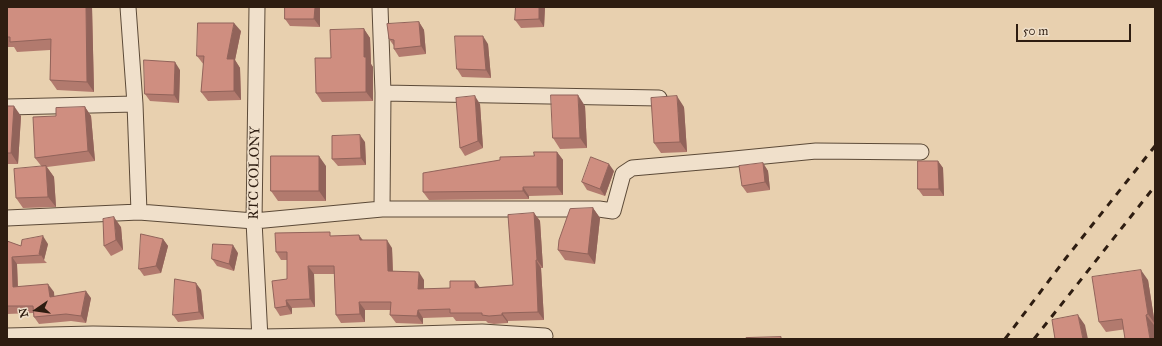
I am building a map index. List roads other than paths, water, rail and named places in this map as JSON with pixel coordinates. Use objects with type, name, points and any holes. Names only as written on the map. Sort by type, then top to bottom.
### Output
[{"type":"street","points":[[128,7],[136,104],[139,212]]},
{"type":"street","name":"RTC COLONY","points":[[257,7],[254,221],[260,338]]},
{"type":"street","points":[[380,7],[383,93],[382,210]]},
{"type":"street","points":[[383,93],[659,98]]},
{"type":"street","points":[[7,107],[136,104]]},
{"type":"street","points":[[7,218],[139,212],[254,221],[382,210],[600,209],[613,211],[623,174],[632,168],[816,151],[921,152]]},
{"type":"street","points":[[7,336],[71,337],[101,334],[260,338],[384,337],[482,332],[501,336],[545,336]]},
{"type":"railway","points":[[1005,339],[1066,258],[1155,146]]},
{"type":"railway","points":[[1034,339],[1155,186]]}]
